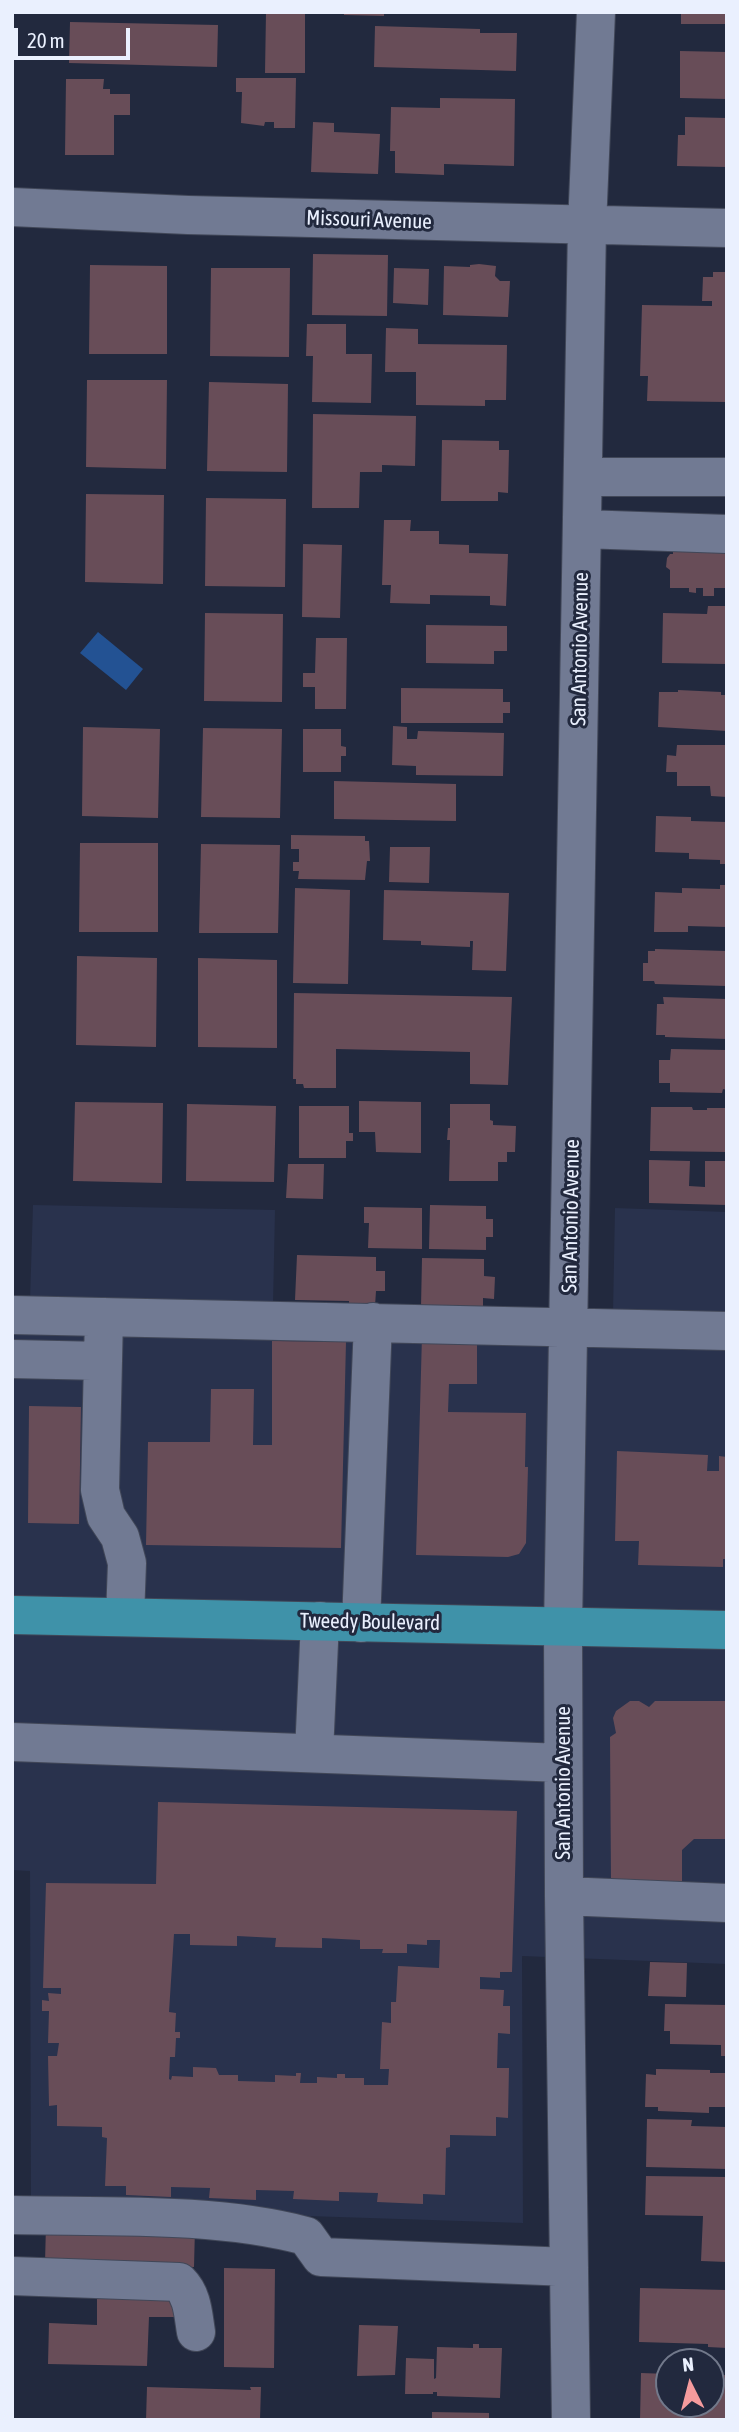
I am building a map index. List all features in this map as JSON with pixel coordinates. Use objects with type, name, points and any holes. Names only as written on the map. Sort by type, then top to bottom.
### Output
[{"type":"main road","name":"Tweedy Boulevard","points":[[12,1615],[727,1630]]},
{"type":"street","name":"San Antonio Avenue","points":[[571,2420],[563,1627],[587,226],[596,12]]},
{"type":"street","name":"Missouri Avenue","points":[[12,207],[188,215],[727,228]]},
{"type":"street","points":[[583,477],[727,477]]},
{"type":"street","points":[[582,529],[727,534]]},
{"type":"street","points":[[12,1315],[727,1331]]},
{"type":"street","points":[[104,1317],[100,1490],[106,1516],[120,1537],[127,1563],[125,1617]]},
{"type":"street","points":[[361,1623],[373,1322]]},
{"type":"street","points":[[12,1359],[103,1361]]},
{"type":"street","points":[[314,1752],[320,1621]]},
{"type":"street","points":[[12,1742],[563,1763]]},
{"type":"street","points":[[564,1896],[727,1902]]},
{"type":"street","points":[[12,2215],[251,2224],[306,2236],[321,2257],[569,2267]]},
{"type":"street","points":[[12,2276],[179,2283],[192,2303],[196,2332]]},
{"type":"shaded area","points":[[33,1205],[275,1210],[273,1305],[613,1313],[615,1208],[727,1212],[727,1964],[522,1956],[523,2223],[31,2207],[30,1871],[12,1870],[12,1300],[30,1300]]},
{"type":"water","points":[[98,632],[143,669],[126,690],[80,653]]},
{"type":"building","points":[[266,12],[305,12],[305,73],[265,73]]},
{"type":"building","points":[[344,12],[384,12],[384,16],[344,15]]},
{"type":"building","points":[[681,12],[727,12],[727,24],[681,24]]},
{"type":"building","points":[[70,22],[218,25],[217,67],[69,63]]},
{"type":"building","points":[[375,26],[480,29],[480,33],[517,33],[516,71],[374,67]]},
{"type":"building","points":[[680,51],[727,52],[727,99],[680,98]]},
{"type":"building","points":[[236,78],[296,78],[295,128],[274,128],[274,122],[265,122],[264,126],[241,123],[242,92],[236,92]]},
{"type":"building","points":[[66,79],[104,79],[103,89],[110,89],[110,94],[130,94],[130,115],[114,115],[114,155],[65,155]]},
{"type":"building","points":[[440,98],[515,99],[514,166],[444,164],[444,175],[395,173],[395,151],[390,151],[391,107],[440,108]]},
{"type":"building","points":[[685,117],[727,118],[727,167],[677,166],[678,135],[685,135]]},
{"type":"building","points":[[313,122],[334,123],[334,132],[380,134],[378,174],[311,172]]},
{"type":"building","points":[[313,254],[388,255],[387,316],[312,315]]},
{"type":"building","points":[[479,264],[496,266],[495,276],[500,281],[510,281],[508,317],[443,315],[444,266],[470,267]]},
{"type":"building","points":[[90,265],[167,266],[167,354],[89,354]]},
{"type":"building","points":[[211,268],[290,268],[289,357],[210,356]]},
{"type":"building","points":[[394,268],[429,269],[428,305],[393,303]]},
{"type":"building","points":[[713,272],[727,272],[727,402],[647,401],[648,376],[640,376],[642,305],[712,306],[712,301],[702,301],[703,277],[713,277]]},
{"type":"building","points":[[307,324],[346,324],[346,354],[372,354],[371,403],[312,402],[313,356],[306,356]]},
{"type":"building","points":[[386,328],[418,329],[418,344],[507,345],[506,400],[485,400],[485,406],[416,405],[416,372],[385,372]]},
{"type":"building","points":[[87,380],[167,380],[166,469],[86,467]]},
{"type":"building","points":[[209,382],[288,384],[287,472],[207,471]]},
{"type":"building","points":[[313,414],[416,416],[415,466],[382,465],[382,472],[360,472],[359,508],[312,508]]},
{"type":"building","points":[[442,440],[499,441],[499,450],[509,450],[508,493],[498,492],[498,501],[441,501]]},
{"type":"building","points":[[86,494],[164,495],[163,584],[85,582]]},
{"type":"building","points":[[206,498],[286,499],[285,587],[205,586]]},
{"type":"building","points":[[384,520],[411,520],[410,531],[439,531],[439,544],[469,545],[469,553],[508,554],[506,606],[490,605],[490,596],[430,595],[430,604],[390,603],[391,585],[382,585]]},
{"type":"building","points":[[673,540],[727,541],[727,588],[714,588],[714,596],[703,596],[703,588],[696,588],[696,593],[689,592],[689,588],[670,588],[670,570],[666,567],[667,558],[673,554]]},
{"type":"building","points":[[303,544],[342,545],[340,618],[302,617]]},
{"type":"building","points":[[708,606],[727,606],[727,664],[662,663],[663,613],[707,614]]},
{"type":"building","points":[[205,613],[283,614],[282,702],[204,701]]},
{"type":"building","points":[[426,625],[507,626],[507,651],[494,651],[494,664],[426,663]]},
{"type":"building","points":[[316,638],[347,638],[346,709],[315,709],[315,687],[303,687],[303,673],[315,673]]},
{"type":"building","points":[[401,688],[503,689],[503,702],[510,702],[510,713],[503,713],[503,723],[401,723]]},
{"type":"building","points":[[659,692],[721,692],[721,695],[727,695],[727,731],[658,727]]},
{"type":"building","points":[[393,726],[407,727],[407,739],[417,739],[418,731],[504,733],[503,776],[416,775],[416,766],[392,765]]},
{"type":"building","points":[[83,727],[160,729],[158,818],[82,816]]},
{"type":"building","points":[[203,728],[282,729],[280,818],[201,817]]},
{"type":"building","points":[[303,729],[341,729],[341,746],[346,747],[346,756],[341,756],[341,772],[303,772]]},
{"type":"building","points":[[677,745],[727,745],[727,797],[711,796],[710,786],[677,786],[677,772],[666,772],[667,755],[676,756]]},
{"type":"building","points":[[334,781],[456,784],[456,821],[334,819]]},
{"type":"building","points":[[656,816],[727,822],[727,864],[720,864],[720,860],[689,859],[689,853],[655,852]]},
{"type":"building","points":[[291,835],[365,836],[365,841],[369,841],[370,861],[367,861],[365,880],[298,879],[299,871],[293,871],[293,862],[299,862],[299,849],[291,849]]},
{"type":"building","points":[[80,843],[158,843],[158,932],[79,932]]},
{"type":"building","points":[[201,844],[280,845],[278,933],[199,933]]},
{"type":"building","points":[[390,847],[430,847],[429,883],[389,882]]},
{"type":"building","points":[[720,885],[727,885],[727,927],[688,926],[688,932],[654,932],[655,892],[682,893],[682,888],[720,889]]},
{"type":"building","points":[[295,888],[350,890],[348,984],[293,983]]},
{"type":"building","points":[[384,890],[509,893],[506,971],[472,970],[473,941],[470,941],[470,947],[383,940]]},
{"type":"building","points":[[648,951],[727,951],[727,986],[655,984],[654,981],[643,981],[643,963],[648,963]]},
{"type":"building","points":[[77,956],[157,958],[156,1047],[76,1045]]},
{"type":"building","points":[[198,958],[277,960],[277,1048],[198,1047]]},
{"type":"building","points":[[294,993],[512,997],[508,1085],[470,1084],[470,1052],[336,1049],[336,1088],[304,1088],[303,1084],[296,1084],[296,1079],[293,1079]]},
{"type":"building","points":[[663,997],[727,999],[727,1039],[656,1035],[657,1004],[664,1004]]},
{"type":"building","points":[[671,1049],[727,1050],[727,1090],[723,1089],[722,1093],[670,1092],[670,1083],[659,1083],[659,1060],[670,1060]]},
{"type":"building","points":[[359,1101],[421,1102],[421,1153],[376,1152],[375,1132],[359,1132]]},
{"type":"building","points":[[75,1102],[163,1103],[162,1183],[73,1181]]},
{"type":"building","points":[[187,1104],[276,1106],[274,1182],[186,1181]]},
{"type":"building","points":[[450,1104],[490,1104],[490,1120],[493,1125],[516,1126],[515,1152],[507,1152],[507,1162],[498,1162],[498,1181],[449,1181],[450,1140],[447,1140]]},
{"type":"building","points":[[299,1106],[349,1106],[349,1133],[353,1133],[353,1141],[346,1141],[346,1158],[299,1158]]},
{"type":"building","points":[[651,1107],[692,1107],[693,1110],[727,1108],[727,1152],[650,1151]]},
{"type":"building","points":[[649,1160],[690,1161],[689,1186],[705,1187],[705,1161],[727,1161],[727,1205],[649,1203]]},
{"type":"building","points":[[288,1164],[324,1164],[323,1199],[286,1198]]},
{"type":"building","points":[[430,1205],[486,1206],[486,1219],[493,1219],[493,1237],[486,1237],[486,1250],[429,1249]]},
{"type":"building","points":[[364,1207],[422,1208],[422,1249],[368,1248],[369,1223],[364,1223]]},
{"type":"building","points":[[297,1255],[376,1257],[376,1271],[385,1271],[385,1291],[376,1291],[375,1306],[349,1305],[349,1301],[295,1300]]},
{"type":"building","points":[[422,1258],[484,1259],[484,1276],[495,1277],[494,1299],[483,1298],[483,1308],[421,1307]]},
{"type":"building","points":[[422,1335],[477,1339],[477,1384],[449,1384],[448,1412],[526,1413],[526,1543],[519,1554],[508,1557],[416,1555]]},
{"type":"building","points":[[272,1341],[346,1342],[341,1548],[146,1545],[148,1442],[210,1442],[211,1389],[254,1389],[253,1445],[272,1445]]},
{"type":"building","points":[[29,1406],[81,1407],[79,1524],[28,1523]]},
{"type":"building","points":[[617,1451],[708,1455],[707,1471],[719,1471],[719,1456],[727,1457],[727,1559],[723,1559],[723,1567],[638,1565],[639,1541],[615,1541]]},
{"type":"building","points":[[630,1701],[639,1701],[649,1707],[655,1701],[727,1701],[727,1839],[694,1839],[682,1850],[682,1881],[611,1882],[610,1737],[616,1733],[613,1718],[616,1711]]},
{"type":"building","points":[[158,1802],[517,1811],[512,1972],[500,1972],[500,1978],[480,1977],[480,1989],[504,1990],[503,2006],[510,2006],[510,2034],[498,2033],[497,2068],[509,2068],[508,2118],[496,2117],[496,2136],[450,2135],[450,2147],[446,2148],[445,2195],[423,2194],[423,2204],[377,2202],[378,2193],[339,2192],[339,2201],[293,2199],[294,2191],[256,2190],[256,2200],[209,2198],[210,2188],[171,2187],[171,2197],[126,2195],[126,2186],[105,2186],[107,2138],[102,2137],[102,2127],[57,2126],[57,2105],[49,2106],[48,2056],[57,2056],[59,2043],[48,2043],[49,2011],[42,2011],[42,2000],[49,2001],[48,1993],[61,1994],[61,1988],[43,1988],[46,1883],[156,1884]],"holes":[[[174,1934],[190,1934],[190,1945],[237,1946],[237,1936],[276,1938],[275,1947],[322,1948],[322,1938],[360,1940],[360,1949],[383,1949],[382,1953],[407,1953],[407,1944],[427,1945],[427,1940],[440,1940],[439,1968],[398,1966],[396,2002],[391,2002],[391,2023],[382,2022],[380,2069],[389,2069],[388,2085],[364,2085],[364,2078],[345,2078],[345,2074],[337,2074],[337,2078],[317,2077],[317,2083],[300,2083],[301,2073],[296,2073],[296,2076],[275,2075],[275,2082],[238,2081],[238,2075],[219,2075],[216,2068],[193,2067],[193,2077],[172,2076],[171,2080],[170,2057],[175,2057],[176,2038],[180,2038],[180,2032],[175,2032],[176,2013],[169,2012]]]},
{"type":"building","points":[[650,1962],[687,1963],[686,1997],[648,1996]]},
{"type":"building","points":[[665,2004],[727,2005],[727,2056],[721,2056],[721,2045],[670,2044],[670,2031],[664,2031]]},
{"type":"building","points":[[656,2069],[727,2073],[727,2107],[709,2107],[709,2113],[658,2111],[658,2107],[645,2107],[646,2074],[656,2075]]},
{"type":"building","points":[[647,2119],[692,2120],[691,2126],[727,2127],[727,2169],[646,2167]]},
{"type":"building","points":[[646,2176],[727,2177],[727,2262],[701,2261],[703,2216],[645,2215]]},
{"type":"building","points":[[46,2224],[195,2228],[194,2267],[45,2263]]},
{"type":"building","points":[[224,2268],[275,2269],[274,2368],[224,2367]]},
{"type":"building","points":[[640,2288],[727,2290],[727,2348],[708,2347],[708,2344],[639,2342]]},
{"type":"building","points":[[97,2290],[175,2292],[174,2317],[149,2317],[147,2366],[48,2364],[49,2323],[97,2325]]},
{"type":"building","points":[[359,2325],[398,2326],[395,2375],[357,2376]]},
{"type":"building","points":[[473,2344],[479,2344],[479,2348],[502,2348],[500,2398],[437,2396],[437,2392],[405,2394],[406,2358],[434,2359],[434,2379],[437,2347],[473,2348]]},
{"type":"building","points":[[641,2373],[655,2374],[655,2418],[725,2418],[727,2375],[727,2420],[640,2420]]},
{"type":"building","points":[[147,2387],[251,2390],[250,2387],[261,2387],[260,2420],[146,2420]]},
{"type":"building","points":[[432,2412],[489,2413],[489,2420],[432,2420]]}]
